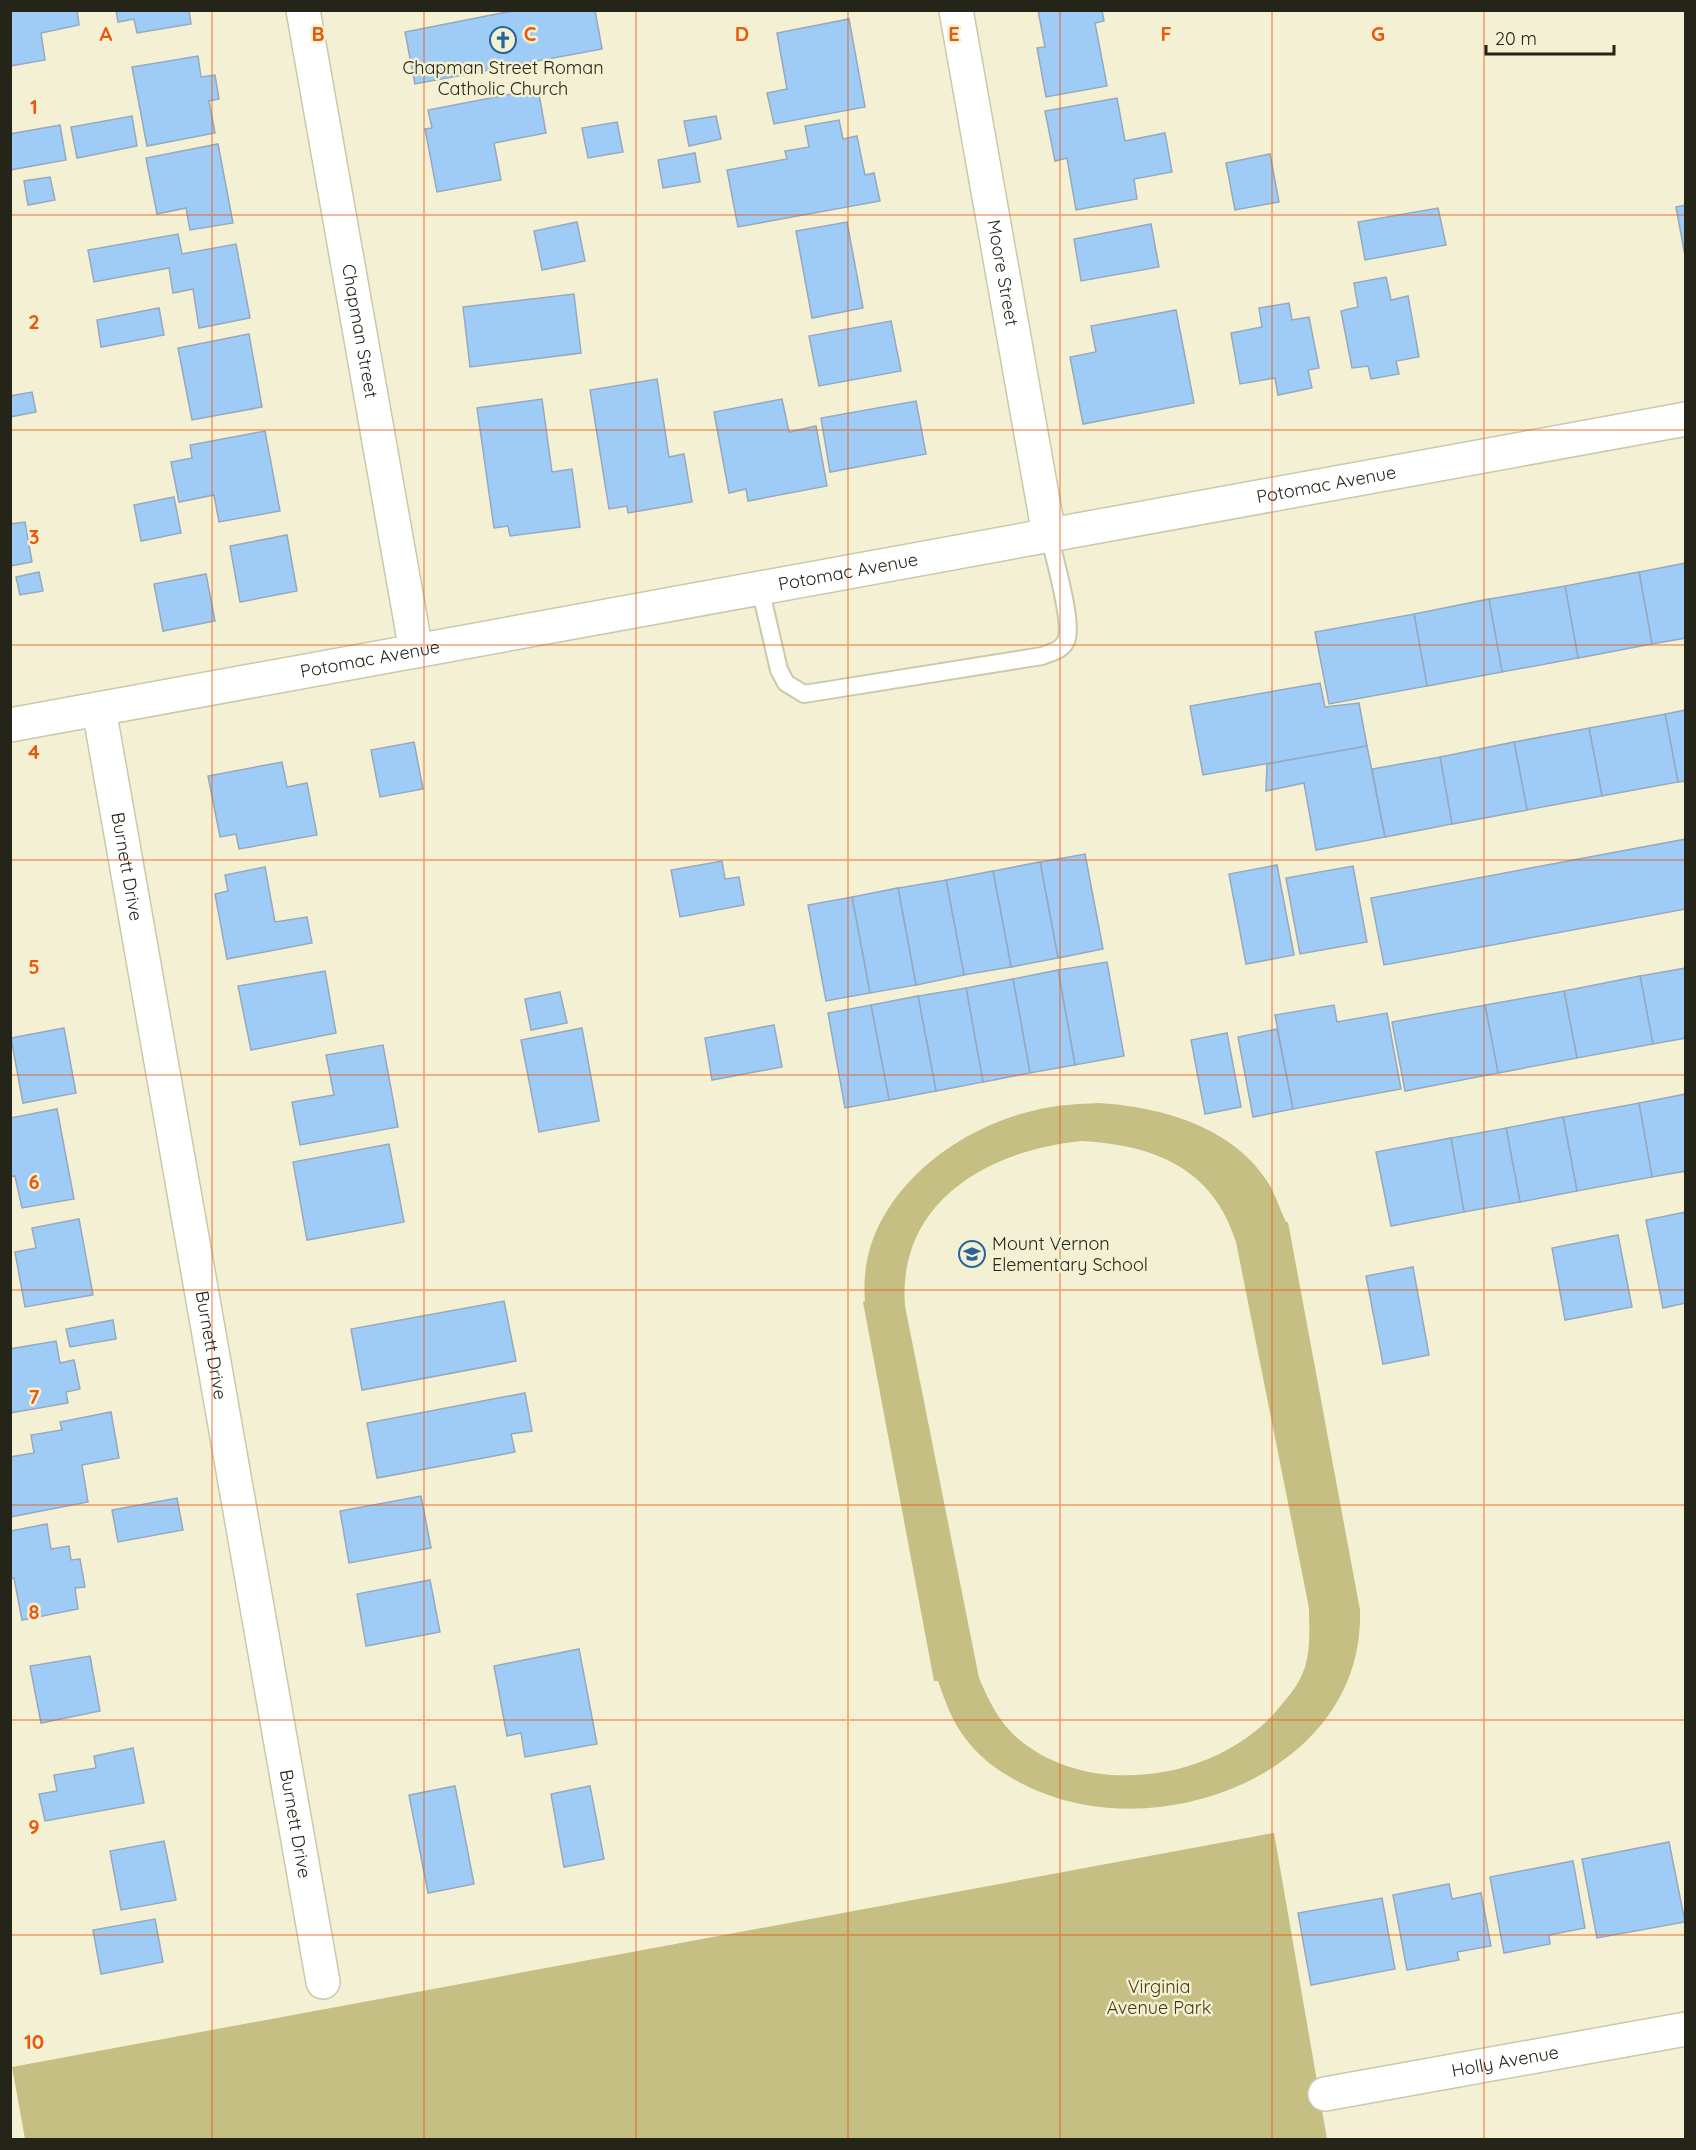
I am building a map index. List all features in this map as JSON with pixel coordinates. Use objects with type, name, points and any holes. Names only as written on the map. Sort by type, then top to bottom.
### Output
[{"type":"street","name":"Chapman Street","points":[[303,10],[416,651]]},
{"type":"street","name":"Moore Street","points":[[956,10],[1049,535]]},
{"type":"street","name":"Potomac Avenue","points":[[10,725],[1686,419]]},
{"type":"street","name":"Burnett Drive","points":[[99,709],[323,1982]]},
{"type":"street","name":"Holly Avenue","points":[[1325,2094],[1686,2029]]},
{"type":"lane","points":[[760,588],[779,670],[786,683],[804,694],[1042,656],[1060,649],[1067,638],[1066,616],[1049,535]]},
{"type":"green space","points":[[1099,1103],[1147,1109],[1171,1115],[1216,1134],[1237,1148],[1254,1164],[1269,1184],[1288,1222],[1360,1610],[1353,1665],[1331,1712],[1296,1750],[1252,1780],[1201,1799],[1148,1808],[1094,1806],[1043,1793],[1010,1777],[990,1764],[956,1725],[938,1681],[934,1681],[863,1302],[865,1301],[866,1266],[876,1233],[892,1203],[914,1176],[941,1153],[971,1134],[1003,1120],[1044,1108]],"holes":[[[1082,1141],[1108,1143],[1156,1155],[1177,1165],[1196,1179],[1212,1196],[1226,1217],[1236,1242],[1309,1608],[1309,1645],[1305,1667],[1297,1684],[1278,1709],[1252,1733],[1222,1753],[1188,1766],[1151,1774],[1114,1775],[1078,1769],[1045,1756],[1015,1736],[1003,1723],[990,1701],[979,1678],[905,1306],[906,1269],[916,1237],[933,1210],[956,1188],[983,1169],[1047,1146]]]},
{"type":"green space","name":"Virginia Avenue Park","points":[[1274,1833],[1327,2139],[25,2139],[12,2067]]},
{"type":"building","points":[[10,10],[77,10],[79,25],[41,33],[45,60],[10,66]]},
{"type":"building","points":[[116,10],[189,10],[191,24],[137,33],[134,19],[118,22]]},
{"type":"building","name":"Chapman Street Roman Catholic Church","points":[[517,10],[595,10],[602,49],[415,84],[405,32]]},
{"type":"building","points":[[1038,10],[1102,10],[1104,21],[1095,23],[1107,86],[1046,97],[1037,48],[1045,47]]},
{"type":"building","points":[[849,19],[865,107],[774,124],[767,93],[787,89],[777,33]]},
{"type":"building","points":[[198,56],[201,77],[215,75],[219,99],[209,101],[215,133],[147,146],[132,67]]},
{"type":"building","points":[[538,89],[546,133],[494,143],[501,180],[437,192],[425,129],[432,128],[428,110]]},
{"type":"building","points":[[1117,98],[1125,141],[1165,133],[1172,172],[1134,179],[1137,199],[1076,210],[1067,158],[1055,161],[1045,111]]},
{"type":"building","points":[[132,116],[137,146],[77,158],[71,127]]},
{"type":"building","points":[[716,116],[721,139],[689,146],[684,121]]},
{"type":"building","points":[[839,120],[843,139],[857,136],[865,175],[874,173],[880,201],[738,227],[727,170],[787,159],[785,151],[809,147],[805,126]]},
{"type":"building","points":[[617,122],[623,152],[588,158],[582,128]]},
{"type":"building","points":[[60,125],[66,160],[10,170],[10,134]]},
{"type":"building","points":[[218,144],[233,223],[190,230],[186,208],[157,214],[146,158]]},
{"type":"building","points":[[695,153],[700,182],[663,188],[658,160]]},
{"type":"building","points":[[1270,154],[1279,202],[1235,210],[1226,163]]},
{"type":"building","points":[[50,177],[55,200],[28,205],[24,181]]},
{"type":"building","points":[[1686,205],[1686,261],[1676,207]]},
{"type":"building","points":[[1438,208],[1446,245],[1365,260],[1358,222]]},
{"type":"building","points":[[577,222],[585,261],[542,270],[534,231]]},
{"type":"building","points":[[847,222],[863,308],[812,318],[796,231]]},
{"type":"building","points":[[1151,224],[1159,267],[1081,281],[1074,239]]},
{"type":"building","points":[[178,234],[182,254],[236,244],[250,318],[199,328],[193,289],[173,293],[169,268],[94,282],[88,250]]},
{"type":"building","points":[[1386,277],[1391,300],[1408,296],[1419,357],[1396,361],[1399,374],[1371,379],[1368,366],[1352,368],[1341,311],[1358,307],[1354,283]]},
{"type":"building","points":[[574,294],[581,353],[470,367],[463,307]]},
{"type":"building","points":[[1289,303],[1292,320],[1309,317],[1319,368],[1308,370],[1312,388],[1278,395],[1275,378],[1240,384],[1231,333],[1262,327],[1259,308]]},
{"type":"building","points":[[159,308],[164,335],[101,347],[97,320]]},
{"type":"building","points":[[1176,310],[1194,403],[1083,424],[1070,357],[1096,352],[1091,326]]},
{"type":"building","points":[[891,321],[901,371],[819,386],[809,336]]},
{"type":"building","points":[[249,334],[262,407],[192,420],[178,348]]},
{"type":"building","points":[[657,379],[669,457],[684,454],[692,502],[628,513],[627,506],[609,509],[590,390]]},
{"type":"building","points":[[32,392],[36,412],[10,417],[10,396]]},
{"type":"building","points":[[542,399],[552,472],[572,469],[580,527],[510,536],[508,526],[494,528],[477,408]]},
{"type":"building","points":[[782,399],[789,432],[816,426],[827,486],[748,501],[746,489],[729,493],[714,412]]},
{"type":"building","points":[[916,401],[926,454],[830,472],[821,418]]},
{"type":"building","points":[[265,431],[280,511],[219,522],[214,495],[179,502],[171,462],[192,458],[190,445]]},
{"type":"building","points":[[174,497],[181,533],[141,541],[134,505]]},
{"type":"building","points":[[25,522],[32,562],[10,566],[10,524]]},
{"type":"building","points":[[287,535],[297,591],[240,602],[230,546]]},
{"type":"building","points":[[1686,563],[1686,638],[1652,644],[1639,572]]},
{"type":"building","points":[[39,572],[43,591],[20,595],[16,577]]},
{"type":"building","points":[[1639,572],[1652,644],[1578,658],[1565,586]]},
{"type":"building","points":[[206,574],[215,621],[163,631],[154,584]]},
{"type":"building","points":[[1565,586],[1578,658],[1502,672],[1489,599]]},
{"type":"building","points":[[1489,599],[1502,672],[1427,686],[1414,614]]},
{"type":"building","points":[[1414,614],[1427,686],[1329,704],[1315,632]]},
{"type":"building","points":[[1320,683],[1325,707],[1359,703],[1367,746],[1203,775],[1190,706]]},
{"type":"building","points":[[1686,710],[1686,781],[1678,782],[1665,714]]},
{"type":"building","points":[[1665,714],[1678,782],[1602,796],[1589,728]]},
{"type":"building","points":[[1589,728],[1602,796],[1527,810],[1514,742]]},
{"type":"building","points":[[414,742],[423,789],[380,797],[371,750]]},
{"type":"building","points":[[1514,742],[1527,810],[1452,824],[1440,757]]},
{"type":"building","points":[[1367,746],[1385,837],[1316,850],[1304,783],[1266,791],[1267,764]]},
{"type":"building","points":[[1440,757],[1452,824],[1385,837],[1372,769]]},
{"type":"building","points":[[282,762],[287,787],[307,783],[317,835],[239,849],[236,834],[220,837],[208,776]]},
{"type":"building","points":[[1686,839],[1686,909],[1384,965],[1371,898]]},
{"type":"building","points":[[1085,854],[1103,949],[1058,958],[1040,862]]},
{"type":"building","points":[[722,861],[725,879],[739,877],[744,905],[680,917],[671,870]]},
{"type":"building","points":[[1040,862],[1058,958],[1011,967],[993,871]]},
{"type":"building","points":[[1277,865],[1294,955],[1246,964],[1229,874]]},
{"type":"building","points":[[1353,866],[1367,942],[1300,954],[1286,878]]},
{"type":"building","points":[[265,867],[275,922],[307,917],[312,943],[227,959],[215,894],[228,891],[225,875]]},
{"type":"building","points":[[993,871],[1011,967],[964,975],[946,880]]},
{"type":"building","points":[[946,880],[964,975],[916,985],[898,888]]},
{"type":"building","points":[[898,888],[916,985],[870,993],[852,897]]},
{"type":"building","points":[[852,897],[870,993],[826,1001],[808,905]]},
{"type":"building","points":[[1107,962],[1124,1056],[1075,1065],[1058,970]]},
{"type":"building","points":[[1686,968],[1686,1038],[1653,1044],[1640,976]]},
{"type":"building","points":[[1058,970],[1075,1065],[1030,1073],[1013,979]]},
{"type":"building","points":[[325,971],[336,1033],[251,1050],[238,986]]},
{"type":"building","points":[[1640,976],[1653,1044],[1577,1058],[1564,991]]},
{"type":"building","points":[[1013,979],[1030,1073],[983,1082],[966,988]]},
{"type":"building","points":[[966,988],[983,1082],[936,1091],[918,996]]},
{"type":"building","points":[[1564,991],[1577,1058],[1498,1073],[1485,1005]]},
{"type":"building","points":[[560,992],[567,1023],[531,1030],[525,999]]},
{"type":"building","points":[[918,996],[936,1091],[889,1100],[871,1005]]},
{"type":"building","points":[[871,1005],[889,1100],[845,1108],[828,1013]]},
{"type":"building","points":[[1334,1005],[1337,1022],[1387,1013],[1401,1089],[1293,1109],[1275,1015]]},
{"type":"building","points":[[1485,1005],[1498,1073],[1405,1091],[1392,1022]]},
{"type":"building","points":[[774,1025],[782,1067],[712,1080],[705,1038]]},
{"type":"building","points":[[64,1028],[76,1093],[23,1103],[11,1038]]},
{"type":"building","points":[[582,1028],[599,1121],[539,1132],[521,1040]]},
{"type":"building","points":[[1277,1029],[1293,1109],[1253,1117],[1238,1037]]},
{"type":"building","points":[[1227,1033],[1241,1107],[1205,1114],[1191,1040]]},
{"type":"building","points":[[383,1045],[398,1127],[300,1145],[292,1102],[334,1095],[326,1055]]},
{"type":"building","points":[[1686,1094],[1686,1171],[1652,1177],[1639,1103]]},
{"type":"building","points":[[1639,1103],[1652,1177],[1577,1191],[1563,1117]]},
{"type":"building","points":[[57,1109],[74,1199],[22,1208],[15,1176],[10,1177],[10,1118]]},
{"type":"building","points":[[1563,1117],[1577,1191],[1520,1202],[1506,1128]]},
{"type":"building","points":[[1506,1128],[1520,1202],[1464,1212],[1451,1138]]},
{"type":"building","points":[[1451,1138],[1464,1212],[1391,1226],[1376,1152]]},
{"type":"building","points":[[389,1144],[404,1222],[307,1240],[293,1162]]},
{"type":"building","points":[[1686,1212],[1686,1303],[1663,1308],[1646,1220]]},
{"type":"building","points":[[79,1219],[93,1295],[25,1307],[15,1252],[36,1248],[32,1228]]},
{"type":"building","points":[[1618,1235],[1632,1307],[1565,1320],[1552,1248]]},
{"type":"building","points":[[1413,1267],[1429,1355],[1383,1364],[1366,1276]]},
{"type":"building","points":[[504,1301],[516,1361],[362,1390],[351,1329]]},
{"type":"building","points":[[113,1320],[116,1339],[70,1347],[66,1329]]},
{"type":"building","points":[[56,1341],[60,1363],[74,1360],[80,1389],[66,1392],[68,1403],[10,1413],[10,1349]]},
{"type":"building","points":[[525,1393],[532,1431],[511,1434],[515,1452],[377,1478],[367,1423]]},
{"type":"building","points":[[111,1412],[119,1458],[82,1465],[88,1502],[10,1517],[10,1457],[34,1453],[31,1435],[62,1430],[60,1422]]},
{"type":"building","points":[[421,1496],[431,1548],[349,1563],[340,1511]]},
{"type":"building","points":[[177,1498],[183,1530],[118,1542],[112,1510]]},
{"type":"building","points":[[47,1524],[51,1549],[69,1546],[71,1560],[80,1559],[85,1587],[75,1588],[78,1609],[22,1620],[14,1578],[10,1579],[10,1531]]},
{"type":"building","points":[[430,1580],[440,1632],[366,1646],[357,1594]]},
{"type":"building","points":[[579,1649],[597,1744],[525,1757],[521,1733],[507,1736],[494,1666]]},
{"type":"building","points":[[90,1656],[100,1711],[41,1723],[30,1666]]},
{"type":"building","points":[[133,1748],[144,1803],[45,1821],[39,1794],[57,1791],[54,1775],[96,1768],[94,1756]]},
{"type":"building","points":[[455,1786],[474,1884],[428,1893],[409,1795]]},
{"type":"building","points":[[590,1786],[604,1859],[564,1867],[551,1794]]},
{"type":"building","points":[[164,1841],[176,1900],[121,1910],[110,1851]]},
{"type":"building","points":[[1669,1842],[1685,1922],[1597,1938],[1582,1859]]},
{"type":"building","points":[[1573,1861],[1585,1928],[1549,1935],[1550,1944],[1504,1953],[1490,1877]]},
{"type":"building","points":[[1449,1884],[1452,1899],[1481,1893],[1491,1946],[1457,1952],[1459,1960],[1407,1970],[1393,1895]]},
{"type":"building","points":[[1382,1898],[1395,1969],[1311,1985],[1298,1913]]},
{"type":"building","points":[[155,1919],[163,1962],[101,1974],[93,1930]]},
{"type":"place","name":"Chapman Street Roman Catholic Church","points":[[503,40]]},
{"type":"place","name":"Mount Vernon Elementary School","points":[[972,1254]]}]
